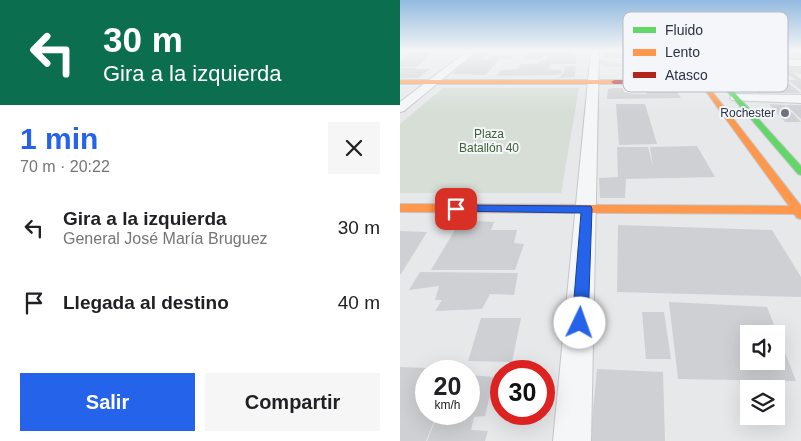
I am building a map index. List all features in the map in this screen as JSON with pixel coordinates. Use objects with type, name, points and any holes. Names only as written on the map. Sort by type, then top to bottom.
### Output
[{"type":"main road","points":[[400,82],[623,82]]},
{"type":"main road","points":[[710,92],[800,211]]},
{"type":"main road","points":[[730,92],[801,172]]},
{"type":"main road","points":[[400,208],[800,211]]},
{"type":"street","points":[[400,108],[448,71]]},
{"type":"street","points":[[572,441],[595,71]]},
{"type":"street","points":[[736,98],[801,99]]},
{"type":"green space","name":"Plaza Batallón 40","points":[[443,88],[579,88],[561,193],[400,193],[400,124]]},
{"type":"building","points":[[404,71],[428,71],[418,78],[400,78],[400,73]]},
{"type":"building","points":[[456,71],[490,71],[486,75],[452,74]]},
{"type":"building","points":[[501,71],[562,71],[561,74],[555,75],[497,76]]},
{"type":"building","points":[[576,71],[575,77],[559,78],[564,72]]},
{"type":"building","points":[[788,71],[801,71],[801,74],[792,72],[801,79],[801,90],[788,80],[796,80],[788,75]]},
{"type":"building","points":[[788,83],[801,93],[758,93],[788,92]]},
{"type":"building","points":[[623,88],[623,92],[633,94],[677,92],[681,98],[607,99],[608,89]]},
{"type":"building","points":[[616,104],[645,104],[657,144],[619,145]]},
{"type":"building","name":"Rochester","points":[[769,104],[785,105],[801,122],[785,122]]},
{"type":"building","points":[[786,105],[801,105],[801,119]]},
{"type":"building","points":[[697,146],[715,177],[626,179],[625,198],[600,198],[599,178],[618,177],[617,147],[648,147],[653,167],[650,147]]},
{"type":"building","points":[[478,221],[494,222],[491,230],[517,230],[514,243],[524,244],[515,270],[431,270],[459,223],[476,224]]},
{"type":"building","points":[[618,225],[772,230],[801,277],[801,297],[617,292]]},
{"type":"building","points":[[400,231],[427,232],[401,274],[400,274]]},
{"type":"building","points":[[420,272],[518,273],[514,295],[490,294],[482,309],[435,311],[442,300],[435,300],[439,286],[409,290]]},
{"type":"building","points":[[669,302],[767,307],[774,325],[740,325],[740,370],[785,370],[785,353],[796,381],[678,379]]},
{"type":"building","points":[[642,312],[664,312],[671,359],[646,359]]},
{"type":"building","points":[[481,318],[521,318],[512,360],[468,360]]},
{"type":"building","points":[[400,367],[415,368],[415,425],[433,425],[426,441],[400,441]]},
{"type":"building","points":[[597,369],[663,372],[665,441],[590,441]]},
{"type":"building","points":[[480,376],[490,377],[490,394],[485,416],[480,416]]},
{"type":"building","points":[[434,425],[472,425],[471,430],[488,431],[485,441],[427,441]]},
{"type":"traffic: fast","points":[[731,92],[801,172]]},
{"type":"traffic: slow","points":[[400,82],[614,82]]},
{"type":"traffic: slow","points":[[709,92],[801,215]]},
{"type":"traffic: slow","points":[[400,208],[801,210]]},
{"type":"traffic: jam","points":[[614,82],[623,82]]},
{"type":"place","name":"Rochester","points":[[785,113]]},
{"type":"route","points":[[456,209],[587,209],[580,323]]}]
